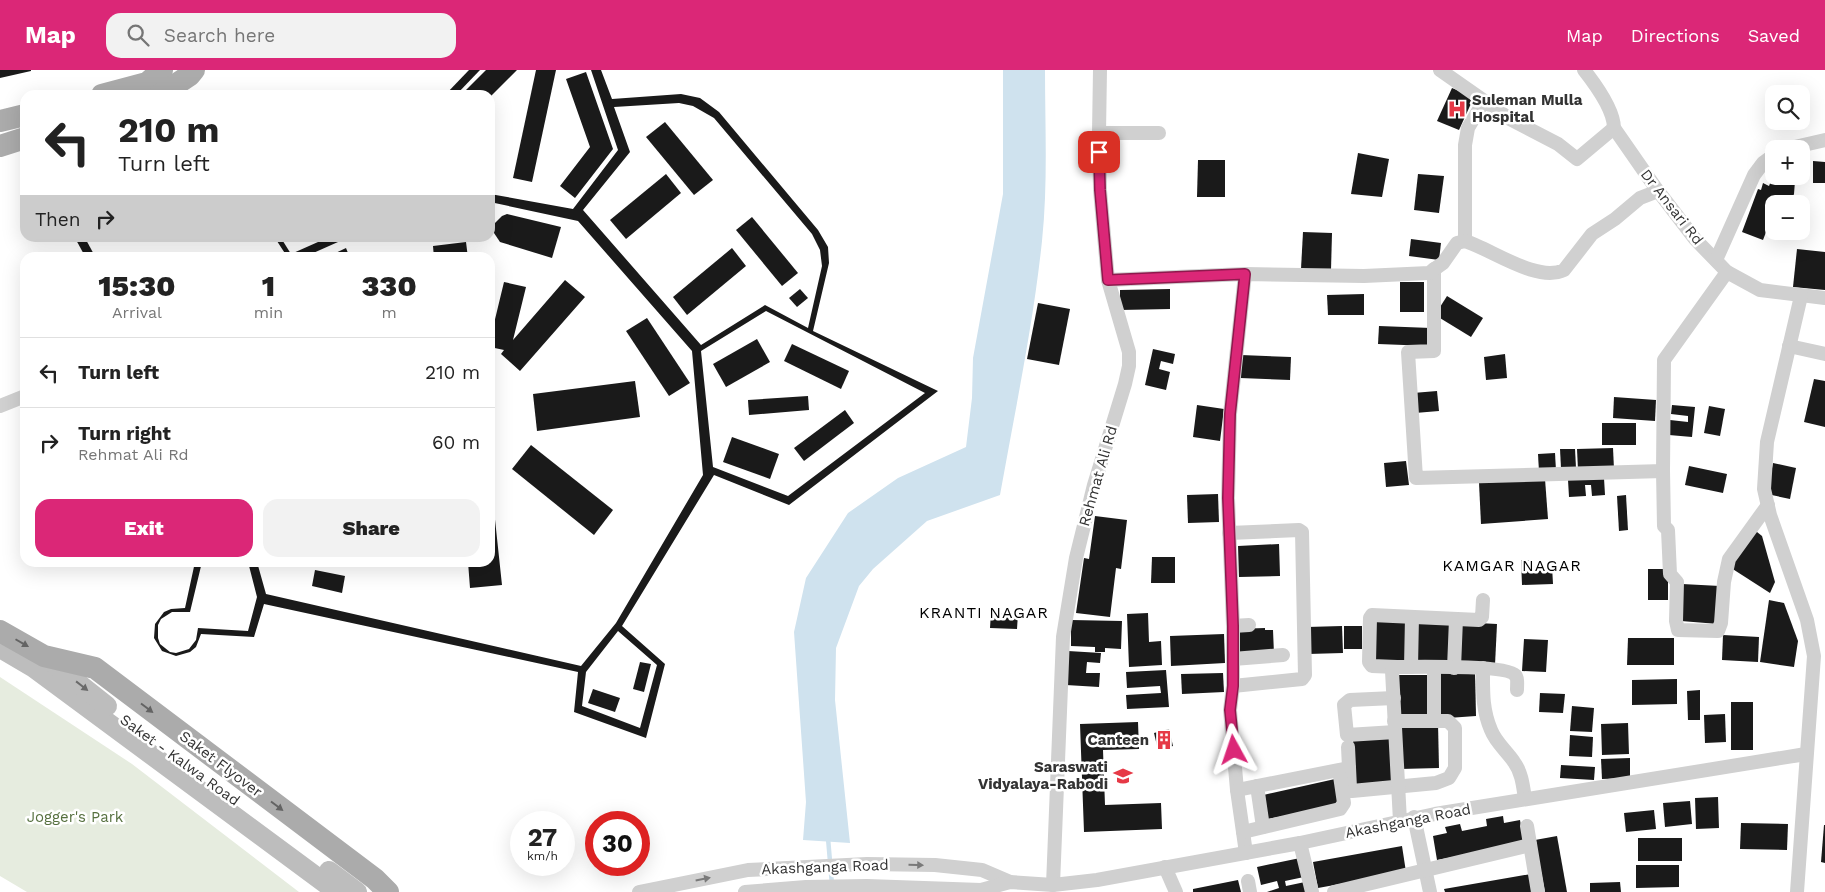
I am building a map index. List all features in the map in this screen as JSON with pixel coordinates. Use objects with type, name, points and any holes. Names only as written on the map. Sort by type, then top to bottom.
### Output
[{"type":"main road","points":[[121,90],[147,83],[162,70]]},
{"type":"main road","points":[[168,90],[190,76],[194,70]]},
{"type":"main road","points":[[0,121],[20,116]]},
{"type":"main road","points":[[0,146],[20,140]]},
{"type":"main road","name":"Saket - Kalwa Road","points":[[0,630],[44,656],[107,706],[357,892]]},
{"type":"main road","points":[[0,648],[34,668],[337,892]]},
{"type":"main road","name":"Saket Flyover","points":[[44,656],[94,668],[375,879],[388,892]]},
{"type":"main road","name":"Saket - Kalwa Road","points":[[0,661],[25,675],[94,724],[320,892]]},
{"type":"street","name":"Rehmat Ali Rd","points":[[1053,884],[1063,638],[1076,558],[1094,485],[1129,366],[1129,352],[1108,280],[1100,190],[1100,70]]},
{"type":"street","points":[[1440,70],[1510,119],[1558,144],[1577,158],[1614,128]]},
{"type":"street","name":"Dr Ansari Rd","points":[[1584,70],[1614,118],[1614,128],[1658,191],[1695,239],[1727,272],[1760,290],[1825,298]]},
{"type":"street","points":[[1465,241],[1465,145],[1468,128],[1484,101]]},
{"type":"street","points":[[1099,132],[1159,133]]},
{"type":"street","points":[[1810,143],[1825,140]]},
{"type":"street","points":[[1716,260],[1754,175],[1765,162]]},
{"type":"street","points":[[1108,280],[1245,274],[1364,276],[1429,273],[1443,263],[1457,243],[1465,241],[1529,268],[1551,274],[1558,273],[1564,270],[1592,234],[1615,219],[1640,198],[1658,191]]},
{"type":"street","points":[[1434,269],[1434,350],[1408,352],[1416,478],[1664,471]]},
{"type":"street","points":[[1727,272],[1664,360],[1664,526],[1668,530],[1670,574],[1677,582],[1676,621],[1678,630],[1718,631],[1721,624],[1724,582],[1729,559],[1768,505]]},
{"type":"street","points":[[1245,274],[1230,414],[1229,533],[1233,626],[1233,686],[1230,710],[1237,790],[1246,853]]},
{"type":"street","points":[[1797,892],[1814,656],[1807,620],[1764,489],[1767,442],[1801,296]]},
{"type":"street","points":[[1789,346],[1825,354]]},
{"type":"street","points":[[0,406],[20,398]]},
{"type":"street","points":[[1229,533],[1299,530],[1302,532],[1305,675],[1302,679],[1233,686]]},
{"type":"street","points":[[1482,600],[1482,617],[1479,620],[1372,615],[1370,618],[1369,662],[1372,666],[1483,668],[1513,673],[1516,677],[1517,690]]},
{"type":"street","points":[[1404,667],[1412,617]]},
{"type":"street","points":[[1454,668],[1456,619]]},
{"type":"street","points":[[1233,626],[1249,625]]},
{"type":"street","points":[[1233,659],[1283,655]]},
{"type":"street","points":[[1400,821],[1392,670],[1404,667]]},
{"type":"street","points":[[1434,668],[1434,720]]},
{"type":"street","points":[[1483,668],[1482,704],[1491,730],[1501,747],[1514,761],[1521,775],[1525,799]]},
{"type":"street","points":[[1344,769],[1352,791],[1436,783],[1450,778],[1455,768],[1455,728],[1448,720],[1434,720],[1347,735],[1344,704],[1350,700],[1394,698]]},
{"type":"street","points":[[1243,832],[1340,809],[1344,803],[1344,769],[1348,747]]},
{"type":"street","name":"Akashganga Road","points":[[745,892],[867,886],[982,890],[1010,882],[1053,884],[1097,880],[1300,844],[1414,818],[1806,754]]},
{"type":"street","points":[[1237,790],[1344,769]]},
{"type":"street","points":[[1257,786],[1263,827]]},
{"type":"street","points":[[1414,818],[1425,871],[1427,891]]},
{"type":"street","points":[[1527,826],[1538,892]]},
{"type":"street","points":[[1300,844],[1312,892]]},
{"type":"street","points":[[1334,892],[1530,846]]},
{"type":"street","name":"Akashganga Road","points":[[638,892],[748,870],[867,864],[935,866],[982,870],[1010,882]]},
{"type":"street","points":[[1165,867],[1176,892]]},
{"type":"green space","name":"Jogger's Park","points":[[0,677],[132,764],[299,892],[27,892],[0,876]]},
{"type":"water","points":[[1003,70],[1045,70],[1046,155],[1044,220],[1034,305],[1000,495],[927,521],[873,569],[859,586],[836,648],[835,700],[850,843],[803,840],[806,802],[794,632],[806,578],[848,513],[898,478],[966,447],[972,398],[973,358],[1003,194]]},
{"type":"building","points":[[0,70],[31,70],[31,71],[0,78]]},
{"type":"building","points":[[469,70],[480,70],[461,90],[450,90]]},
{"type":"building","points":[[486,70],[517,70],[495,92],[495,90],[466,90]]},
{"type":"building","points":[[536,70],[556,70],[532,182],[513,178]]},
{"type":"building","points":[[591,70],[601,70],[612,99],[681,94],[700,98],[719,112],[818,230],[828,247],[829,263],[813,331],[938,391],[789,505],[714,475],[622,626],[665,664],[646,738],[574,712],[578,672],[264,604],[254,637],[201,634],[196,647],[190,652],[176,656],[162,651],[154,638],[155,624],[164,612],[171,609],[185,608],[194,567],[201,567],[190,612],[172,612],[161,619],[158,625],[160,644],[170,652],[176,653],[189,649],[196,640],[198,628],[248,631],[257,597],[249,567],[258,567],[266,594],[581,666],[616,623],[703,475],[692,351],[578,221],[495,203],[495,195],[573,209],[618,150]],"holes":[[[679,103],[693,106],[714,118],[812,234],[820,250],[822,266],[808,328],[765,305],[701,345],[583,210],[630,152],[614,107]],[[766,311],[925,393],[788,496],[713,467],[701,351]],[[618,631],[657,665],[640,728],[582,706],[586,672]]]},
{"type":"building","points":[[586,72],[613,149],[575,198],[560,186],[590,147],[566,79]]},
{"type":"building","points":[[1452,88],[1474,97],[1459,130],[1437,121]]},
{"type":"building","points":[[665,122],[713,180],[694,195],[646,137]]},
{"type":"building","points":[[1358,153],[1389,159],[1382,197],[1351,194]]},
{"type":"building","points":[[1198,160],[1225,160],[1225,197],[1197,197]]},
{"type":"building","points":[[1813,161],[1825,162],[1825,183],[1813,183]]},
{"type":"building","points":[[666,174],[681,193],[626,239],[610,220]]},
{"type":"building","points":[[1418,174],[1444,176],[1439,213],[1414,210]]},
{"type":"building","points":[[1763,183],[1769,186],[1795,185],[1794,194],[1765,195],[1765,235],[1763,240],[1742,232],[1758,189],[1761,190]]},
{"type":"building","points":[[507,214],[561,227],[552,258],[500,242],[495,234],[495,223]]},
{"type":"building","points":[[752,217],[798,273],[782,286],[736,230]]},
{"type":"building","points":[[1303,232],[1332,233],[1331,270],[1301,269]]},
{"type":"building","points":[[1411,239],[1441,243],[1439,260],[1409,256]]},
{"type":"building","points":[[77,242],[87,242],[93,252],[83,252]]},
{"type":"building","points":[[278,242],[284,242],[290,252],[284,252]]},
{"type":"building","points":[[318,242],[338,242],[316,252],[296,252]]},
{"type":"building","points":[[466,242],[467,252],[434,252],[433,246]]},
{"type":"building","points":[[346,248],[348,252],[338,252]]},
{"type":"building","points":[[732,248],[746,266],[687,315],[673,297]]},
{"type":"building","points":[[1797,249],[1825,252],[1825,290],[1793,287]]},
{"type":"building","points":[[565,280],[585,297],[520,371],[501,354],[504,350],[495,348],[495,319],[504,282],[526,287],[513,340]]},
{"type":"building","points":[[1400,282],[1424,282],[1424,312],[1400,312]]},
{"type":"building","points":[[800,289],[808,298],[797,307],[789,298]]},
{"type":"building","points":[[1170,289],[1170,309],[1120,310],[1120,290]]},
{"type":"building","points":[[1364,294],[1364,315],[1328,315],[1327,295]]},
{"type":"building","points":[[1447,296],[1483,318],[1471,337],[1435,315]]},
{"type":"building","points":[[1038,303],[1070,309],[1059,365],[1027,359]]},
{"type":"building","points":[[647,318],[690,383],[669,396],[626,331]]},
{"type":"building","points":[[1379,326],[1431,328],[1430,346],[1378,344]]},
{"type":"building","points":[[757,339],[770,362],[726,387],[713,364]]},
{"type":"building","points":[[792,344],[849,371],[841,389],[784,361]]},
{"type":"building","points":[[1153,349],[1175,354],[1173,364],[1161,361],[1159,369],[1170,372],[1166,390],[1145,385]]},
{"type":"building","points":[[1505,354],[1507,378],[1486,380],[1484,357]]},
{"type":"building","points":[[1241,355],[1291,357],[1290,380],[1240,378]]},
{"type":"building","points":[[1814,379],[1825,381],[1825,427],[1804,422]]},
{"type":"building","points":[[635,381],[640,417],[537,431],[533,394]]},
{"type":"building","points":[[1437,391],[1439,411],[1415,413],[1413,393]]},
{"type":"building","points":[[808,396],[809,410],[749,415],[748,400]]},
{"type":"building","points":[[1614,397],[1656,400],[1655,421],[1613,418]]},
{"type":"building","points":[[1197,405],[1224,409],[1220,441],[1193,437]]},
{"type":"building","points":[[1672,405],[1695,407],[1692,437],[1669,435],[1670,420],[1688,422],[1688,416],[1671,414]]},
{"type":"building","points":[[1709,406],[1725,409],[1720,436],[1704,433]]},
{"type":"building","points":[[845,410],[854,423],[804,461],[794,448]]},
{"type":"building","points":[[1602,423],[1636,423],[1636,445],[1602,445]]},
{"type":"building","points":[[732,437],[779,454],[770,479],[723,462]]},
{"type":"building","points":[[531,445],[613,510],[594,535],[512,469]]},
{"type":"building","points":[[1613,448],[1614,469],[1578,470],[1577,449]]},
{"type":"building","points":[[1560,449],[1575,449],[1576,468],[1561,468]]},
{"type":"building","points":[[1555,453],[1556,471],[1539,472],[1538,454]]},
{"type":"building","points":[[1406,461],[1409,485],[1386,487],[1384,463]]},
{"type":"building","points":[[1773,463],[1796,468],[1790,499],[1767,494]]},
{"type":"building","points":[[1689,466],[1727,474],[1723,493],[1685,485]]},
{"type":"building","points":[[1604,478],[1605,495],[1592,496],[1591,485],[1585,485],[1586,496],[1569,497],[1568,480]]},
{"type":"building","points":[[1545,479],[1548,519],[1481,524],[1479,483]]},
{"type":"building","points":[[1218,494],[1219,522],[1188,523],[1187,495]]},
{"type":"building","points":[[1626,495],[1628,530],[1619,531],[1617,496]]},
{"type":"building","points":[[1095,516],[1127,520],[1121,569],[1116,568],[1110,617],[1076,613],[1084,558],[1089,559]]},
{"type":"building","points":[[495,519],[502,585],[470,588],[468,567],[495,567]]},
{"type":"building","points":[[1752,528],[1762,536],[1775,582],[1770,593],[1728,566]]},
{"type":"building","points":[[1279,544],[1280,576],[1239,577],[1238,546]]},
{"type":"building","points":[[1152,557],[1175,557],[1175,583],[1151,583]]},
{"type":"building","points":[[1521,560],[1530,560],[1530,567],[1552,566],[1553,584],[1522,585]]},
{"type":"building","points":[[1648,569],[1668,569],[1668,600],[1648,600]]},
{"type":"building","points":[[315,570],[345,576],[342,593],[312,586]]},
{"type":"building","points":[[1682,584],[1720,586],[1718,624],[1681,621]]},
{"type":"building","points":[[1769,600],[1784,603],[1798,641],[1794,667],[1760,662]]},
{"type":"building","points":[[991,613],[1018,614],[1017,629],[990,628]]},
{"type":"building","points":[[1148,613],[1149,642],[1161,641],[1162,665],[1129,667],[1127,614]]},
{"type":"building","points":[[1372,619],[1408,621],[1408,664],[1372,664]]},
{"type":"building","points":[[1416,619],[1453,621],[1451,660],[1415,662]]},
{"type":"building","points":[[1071,620],[1122,621],[1121,649],[1105,648],[1105,652],[1095,652],[1095,647],[1071,646]]},
{"type":"building","points":[[1459,622],[1497,624],[1495,665],[1456,663]]},
{"type":"building","points":[[1342,626],[1343,653],[1308,654],[1307,627]]},
{"type":"building","points":[[1344,626],[1362,626],[1362,649],[1344,649]]},
{"type":"building","points":[[1265,628],[1265,630],[1273,630],[1274,654],[1237,656],[1235,629]]},
{"type":"building","points":[[1224,634],[1225,663],[1171,666],[1170,636]]},
{"type":"building","points":[[1723,635],[1759,637],[1758,662],[1722,660]]},
{"type":"building","points":[[1628,638],[1674,638],[1674,665],[1627,665]]},
{"type":"building","points":[[1524,639],[1548,640],[1546,672],[1522,671]]},
{"type":"building","points":[[1068,651],[1101,653],[1100,663],[1087,662],[1086,673],[1100,673],[1099,687],[1066,685]]},
{"type":"building","points":[[640,662],[651,664],[644,692],[633,689]]},
{"type":"building","points":[[1166,670],[1169,707],[1127,709],[1126,695],[1161,693],[1160,686],[1127,688],[1126,672]]},
{"type":"building","points":[[1475,671],[1476,716],[1448,718],[1436,715],[1435,672]]},
{"type":"building","points":[[1223,673],[1224,692],[1182,694],[1181,674]]},
{"type":"building","points":[[1395,675],[1432,675],[1433,718],[1396,719]]},
{"type":"building","points":[[1677,679],[1677,704],[1632,705],[1632,680]]},
{"type":"building","points":[[593,689],[620,698],[615,712],[588,703]]},
{"type":"building","points":[[1700,690],[1700,720],[1688,720],[1687,691]]},
{"type":"building","points":[[1540,693],[1565,694],[1563,713],[1539,712]]},
{"type":"building","points":[[1731,702],[1753,702],[1753,750],[1731,750]]},
{"type":"building","points":[[1572,706],[1594,708],[1592,732],[1570,731]]},
{"type":"building","points":[[1725,714],[1726,742],[1705,743],[1704,715]]},
{"type":"building","name":"Saraswati Vidyalaya-Rabodi","points":[[1138,722],[1139,749],[1103,750],[1105,805],[1161,803],[1162,829],[1084,832],[1080,724]]},
{"type":"building","points":[[1438,723],[1439,768],[1400,769],[1398,725]]},
{"type":"building","points":[[1628,723],[1629,754],[1602,755],[1601,724]]},
{"type":"building","name":"Canteen","points":[[1169,729],[1173,746],[1158,750],[1154,733]]},
{"type":"building","points":[[1570,735],[1593,737],[1592,757],[1569,756]]},
{"type":"building","points":[[1392,736],[1393,786],[1354,787],[1353,737]]},
{"type":"building","points":[[1630,758],[1630,778],[1602,779],[1601,759]]},
{"type":"building","points":[[1561,765],[1595,767],[1594,780],[1560,778]]},
{"type":"building","points":[[1335,779],[1340,806],[1262,820],[1259,796]]},
{"type":"building","points":[[1718,797],[1719,828],[1696,829],[1695,798]]},
{"type":"building","points":[[1690,801],[1692,824],[1665,827],[1663,803]]},
{"type":"building","points":[[1654,810],[1656,829],[1626,832],[1624,813]]},
{"type":"building","points":[[1503,816],[1504,823],[1520,820],[1524,844],[1437,860],[1433,836],[1447,833],[1445,827],[1460,824],[1462,831],[1487,826],[1486,819]]},
{"type":"building","points":[[1741,823],[1788,824],[1787,850],[1740,849]]},
{"type":"building","points":[[1825,825],[1825,863],[1821,862]]},
{"type":"building","points":[[1557,836],[1567,892],[1545,892],[1535,840]]},
{"type":"building","points":[[1638,838],[1682,838],[1682,861],[1638,861]]},
{"type":"building","points":[[1402,846],[1406,872],[1318,888],[1313,862]]},
{"type":"building","points":[[1300,858],[1304,877],[1285,881],[1286,886],[1305,882],[1307,892],[1267,892],[1279,888],[1277,881],[1261,885],[1257,867]]},
{"type":"building","points":[[1636,865],[1679,865],[1679,887],[1636,888]]},
{"type":"building","points":[[1531,874],[1534,892],[1445,892],[1444,889]]},
{"type":"building","points":[[1238,880],[1241,892],[1193,892],[1193,889]]},
{"type":"building","points":[[1620,882],[1621,892],[1590,892],[1590,883]]},
{"type":"waterway","points":[[828,838],[832,885]]},
{"type":"place","name":"Suleman Mulla Hospital","points":[[1457,109]]},
{"type":"place","name":"Canteen","points":[[1164,740]]},
{"type":"place","name":"Saraswati Vidyalaya-Rabodi","points":[[1123,776]]},
{"type":"district","name":"KAMGAR NAGAR","points":[[1512,565]]},
{"type":"district","name":"KRANTI NAGAR","points":[[984,612]]},
{"type":"route","points":[[1099,152],[1100,190],[1108,280],[1245,274],[1230,414],[1228,498],[1233,626],[1233,686],[1230,710],[1234,750]]}]
